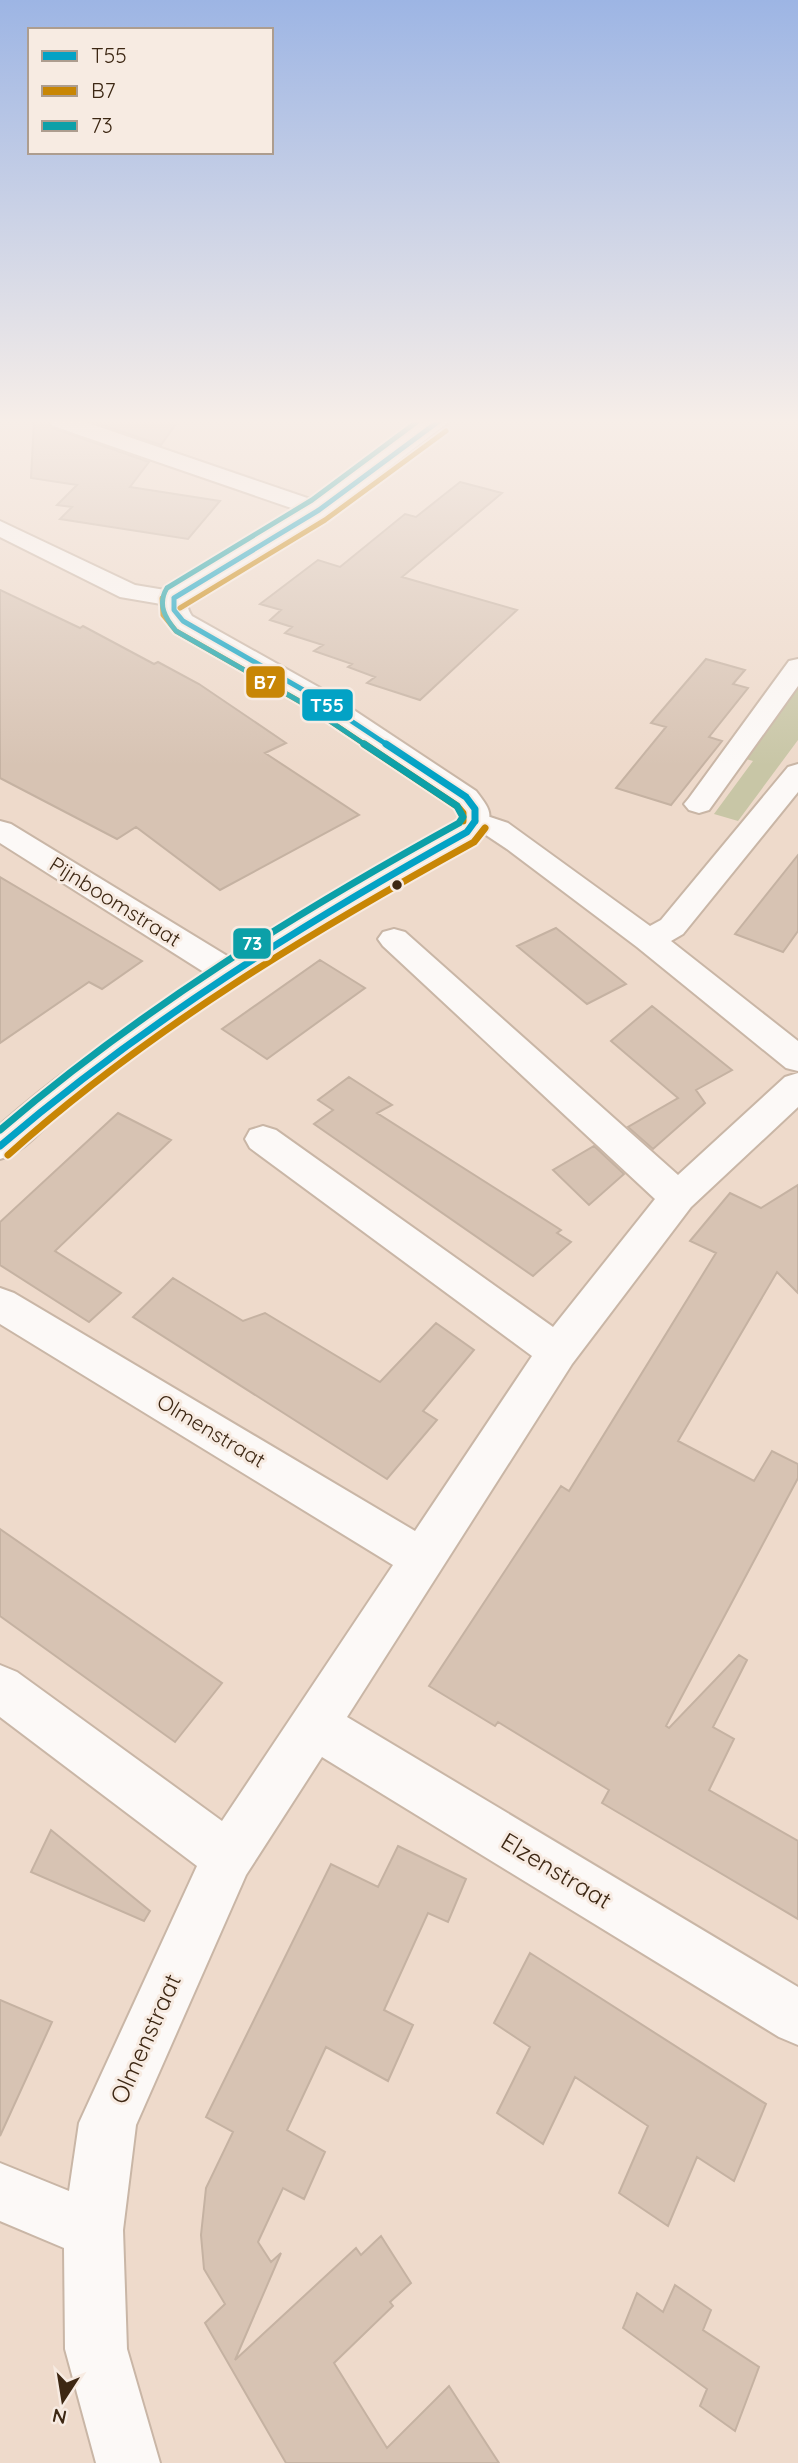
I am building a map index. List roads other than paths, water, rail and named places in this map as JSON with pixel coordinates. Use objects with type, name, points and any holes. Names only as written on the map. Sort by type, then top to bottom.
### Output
[{"type":"street","points":[[16,536],[129,592],[174,598],[277,536]]},
{"type":"street","points":[[0,1146],[71,1085],[230,974],[354,894],[467,832],[475,821],[475,808],[466,797],[312,695],[183,621],[174,610],[174,598]]},
{"type":"street","points":[[699,804],[798,667]]},
{"type":"street","points":[[648,940],[673,927],[794,786]]},
{"type":"street","points":[[475,821],[497,829],[519,843],[648,940],[798,1059]]},
{"type":"street","name":"Pijnboomstraat","points":[[0,830],[230,974]]},
{"type":"street","points":[[394,939],[678,1197]]},
{"type":"street","name":"Olmenstraat","points":[[128,2463],[96,2349],[93,2230],[108,2123],[228,1857],[557,1352],[678,1197],[798,1086]]},
{"type":"street","points":[[263,1139],[557,1352]]},
{"type":"street","name":"Olmenstraat","points":[[0,1304],[421,1558]]},
{"type":"street","points":[[0,1688],[228,1857]]},
{"type":"street","name":"Elzenstraat","points":[[315,1725],[798,2018]]},
{"type":"street","points":[[0,2192],[93,2230]]}]
